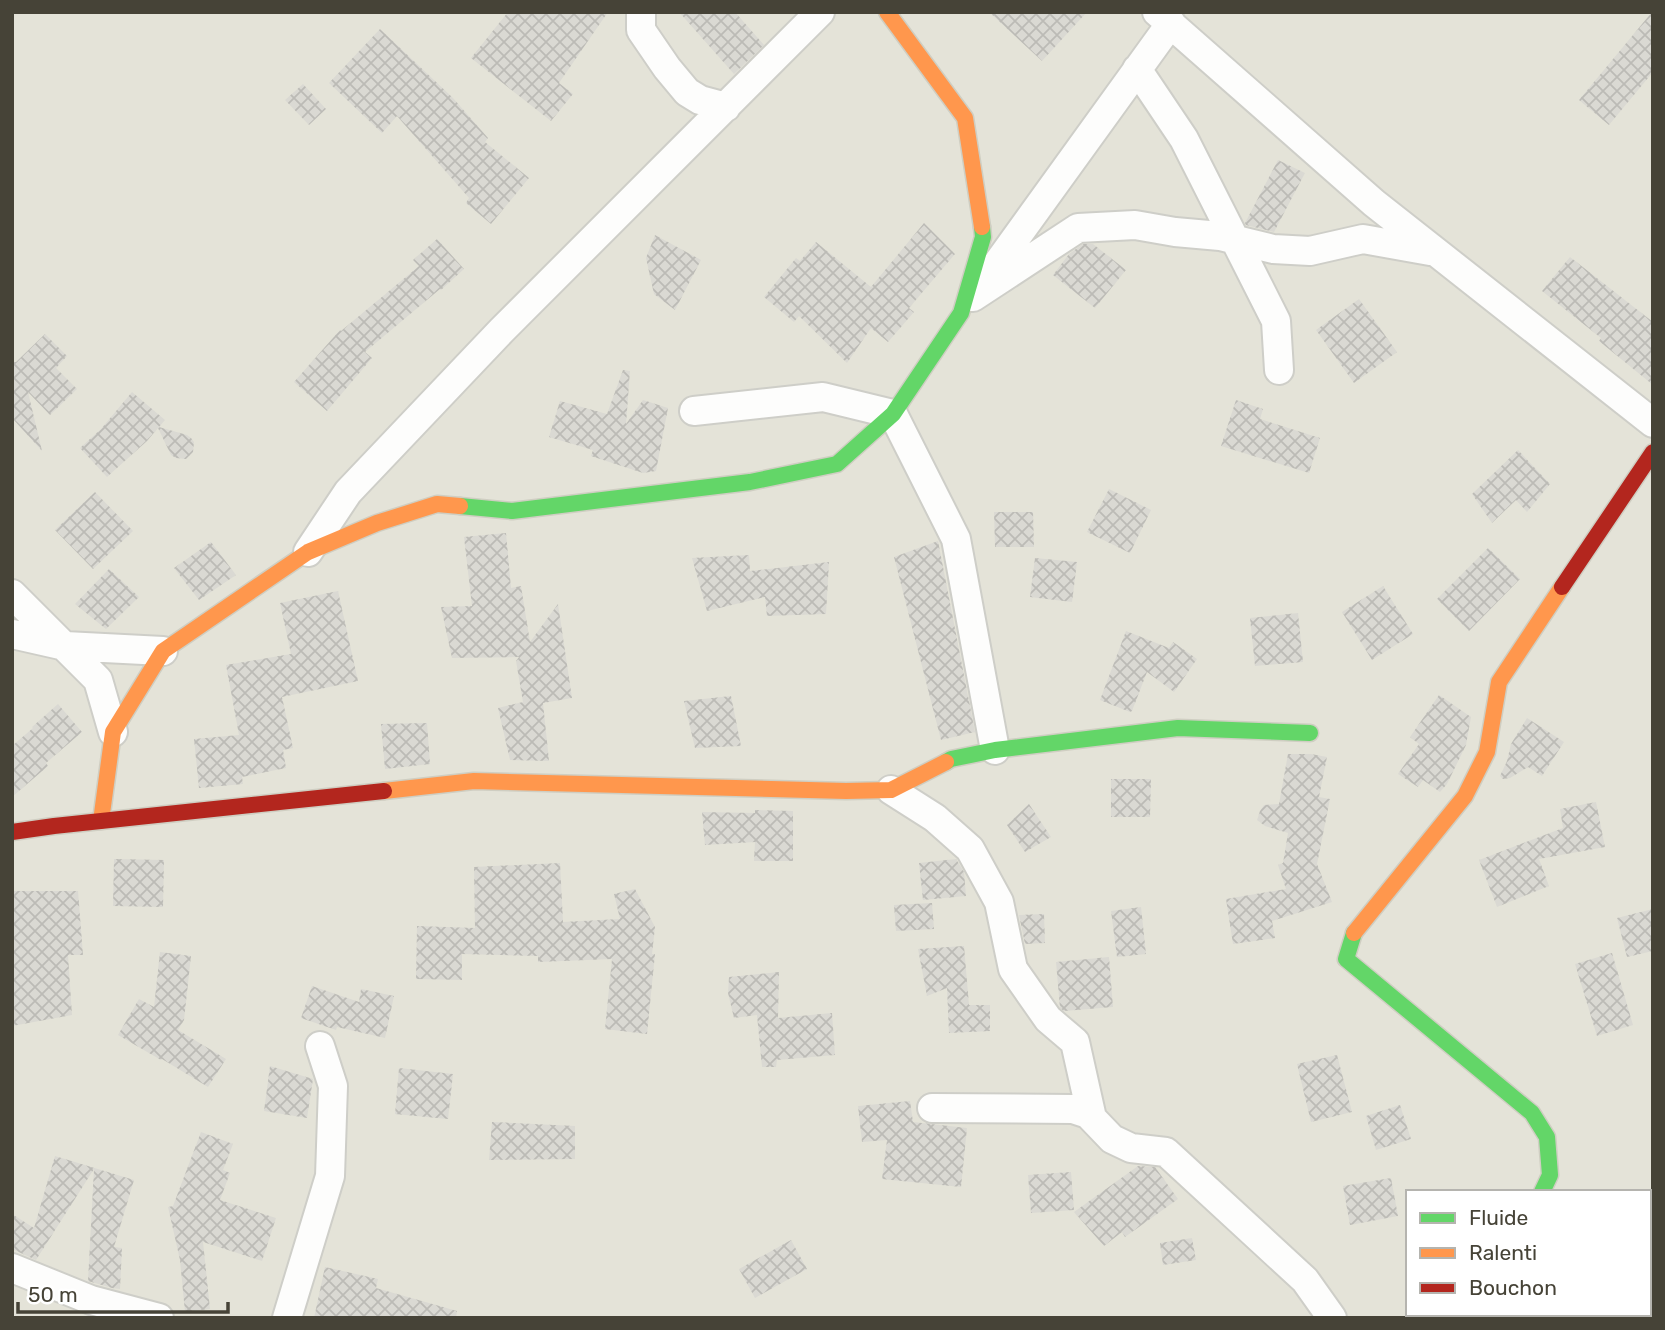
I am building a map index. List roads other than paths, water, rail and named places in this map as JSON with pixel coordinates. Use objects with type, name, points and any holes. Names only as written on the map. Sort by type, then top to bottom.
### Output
[{"type":"street","points":[[641,12],[641,30],[687,92],[700,100],[726,107]]},
{"type":"street","points":[[308,552],[348,492],[502,330],[820,12]]},
{"type":"street","points":[[887,12],[965,118],[984,237],[967,305]]},
{"type":"street","points":[[101,821],[113,732],[163,651],[308,552],[377,523],[437,504],[512,511],[750,482],[837,464],[893,414],[967,305],[1137,69],[1164,18],[1374,203],[1653,423]]},
{"type":"street","points":[[1137,69],[1184,139],[1276,321],[1279,370]]},
{"type":"street","points":[[967,305],[1078,228],[1135,225],[1220,236],[1273,249],[1310,251],[1363,239],[1436,253]]},
{"type":"street","points":[[694,411],[823,397],[893,414],[956,539],[995,750]]},
{"type":"street","points":[[1543,1190],[1550,1175],[1547,1137],[1532,1113],[1346,959],[1354,932],[1465,796],[1487,752],[1499,682],[1653,452]]},
{"type":"street","points":[[12,594],[97,680],[113,732]]},
{"type":"street","points":[[12,634],[65,646],[163,651]]},
{"type":"street","points":[[12,832],[474,781],[891,790],[951,759],[995,750],[1178,729],[1310,733]]},
{"type":"street","points":[[891,790],[935,818],[970,849],[999,902],[1013,969],[1048,1019],[1075,1042],[1092,1118]]},
{"type":"street","points":[[287,1318],[330,1176],[333,1086],[320,1046]]},
{"type":"street","points":[[932,1108],[1073,1109],[1088,1114],[1112,1139],[1131,1148],[1166,1153],[1305,1280],[1332,1318]]},
{"type":"street","points":[[12,1268],[92,1300],[159,1318]]}]
